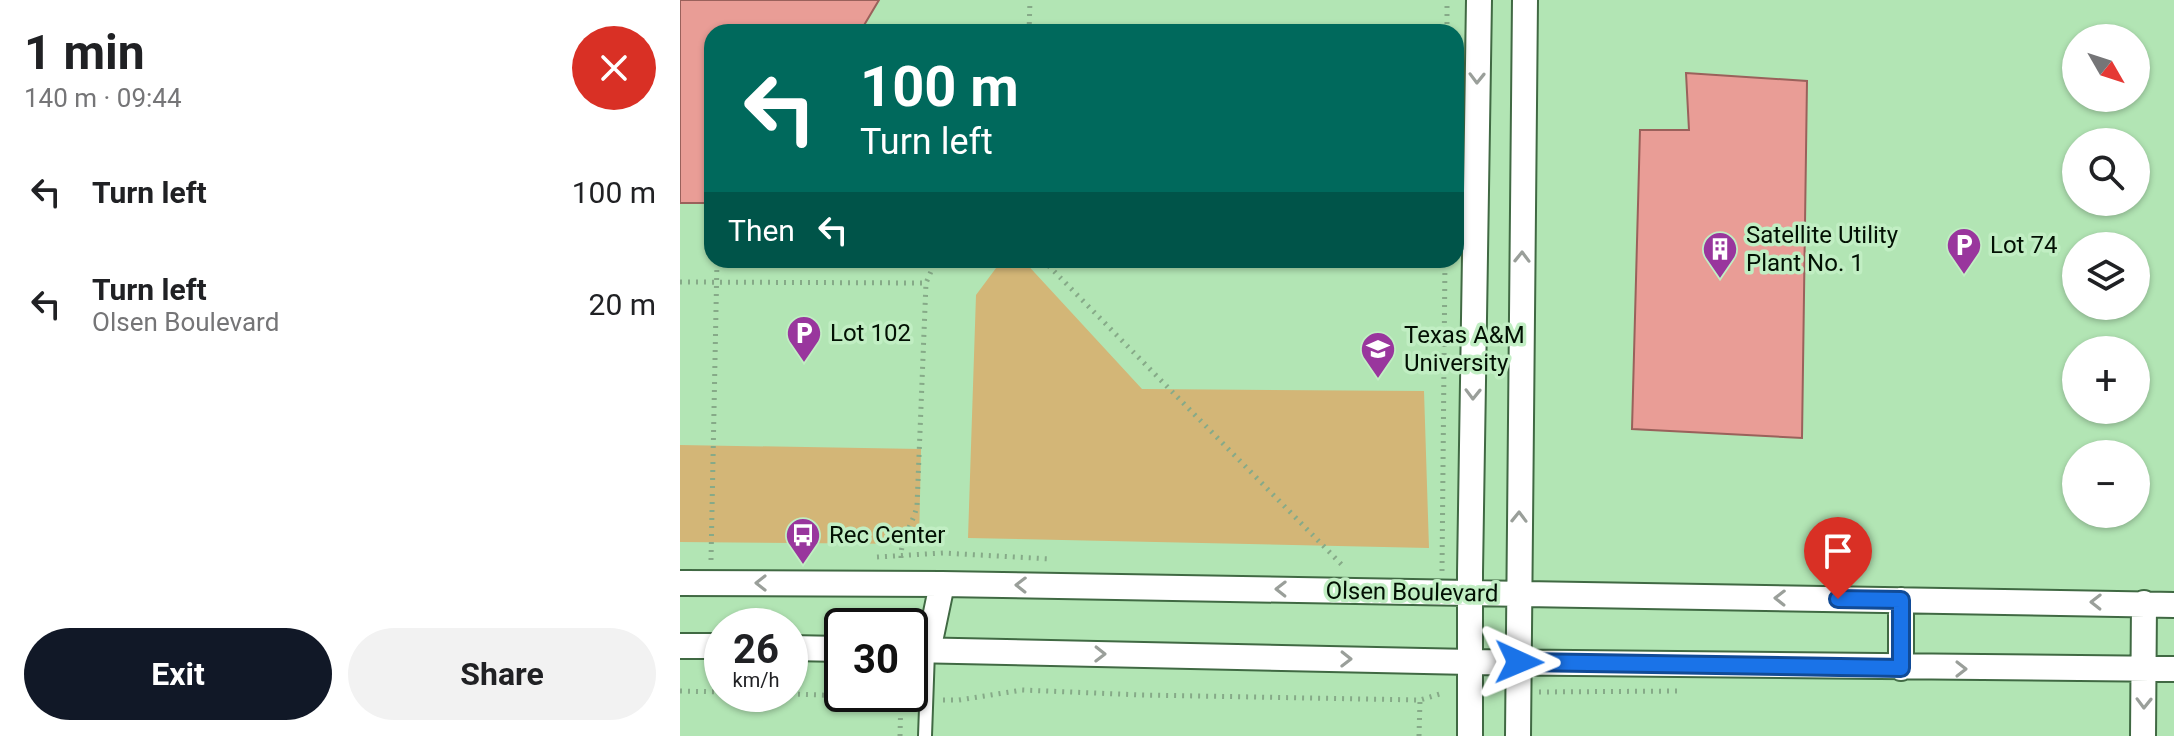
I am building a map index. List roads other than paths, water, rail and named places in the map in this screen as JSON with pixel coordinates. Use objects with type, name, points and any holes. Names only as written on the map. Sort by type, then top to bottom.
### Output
[{"type":"street","points":[[1470,736],[1479,0]]},
{"type":"street","points":[[1518,736],[1525,0]]},
{"type":"street","name":"Olsen Boulevard","points":[[680,583],[942,584],[2174,605]]},
{"type":"street","points":[[928,624],[942,584]]},
{"type":"street","points":[[1901,600],[1901,668]]},
{"type":"street","points":[[2143,736],[2144,603]]},
{"type":"street","points":[[680,646],[704,646]]},
{"type":"street","points":[[928,650],[1471,662],[2174,669]]},
{"type":"lane","points":[[925,736],[926,712]]},
{"type":"place","name":"Lot 74","points":[[1964,276]]},
{"type":"place","name":"Satellite Utility Plant No. 1","points":[[1720,280]]},
{"type":"place","name":"Lot 102","points":[[804,364]]},
{"type":"place","name":"Texas A&M University","points":[[1378,380]]},
{"type":"place","name":"Rec Center","points":[[803,566]]}]
